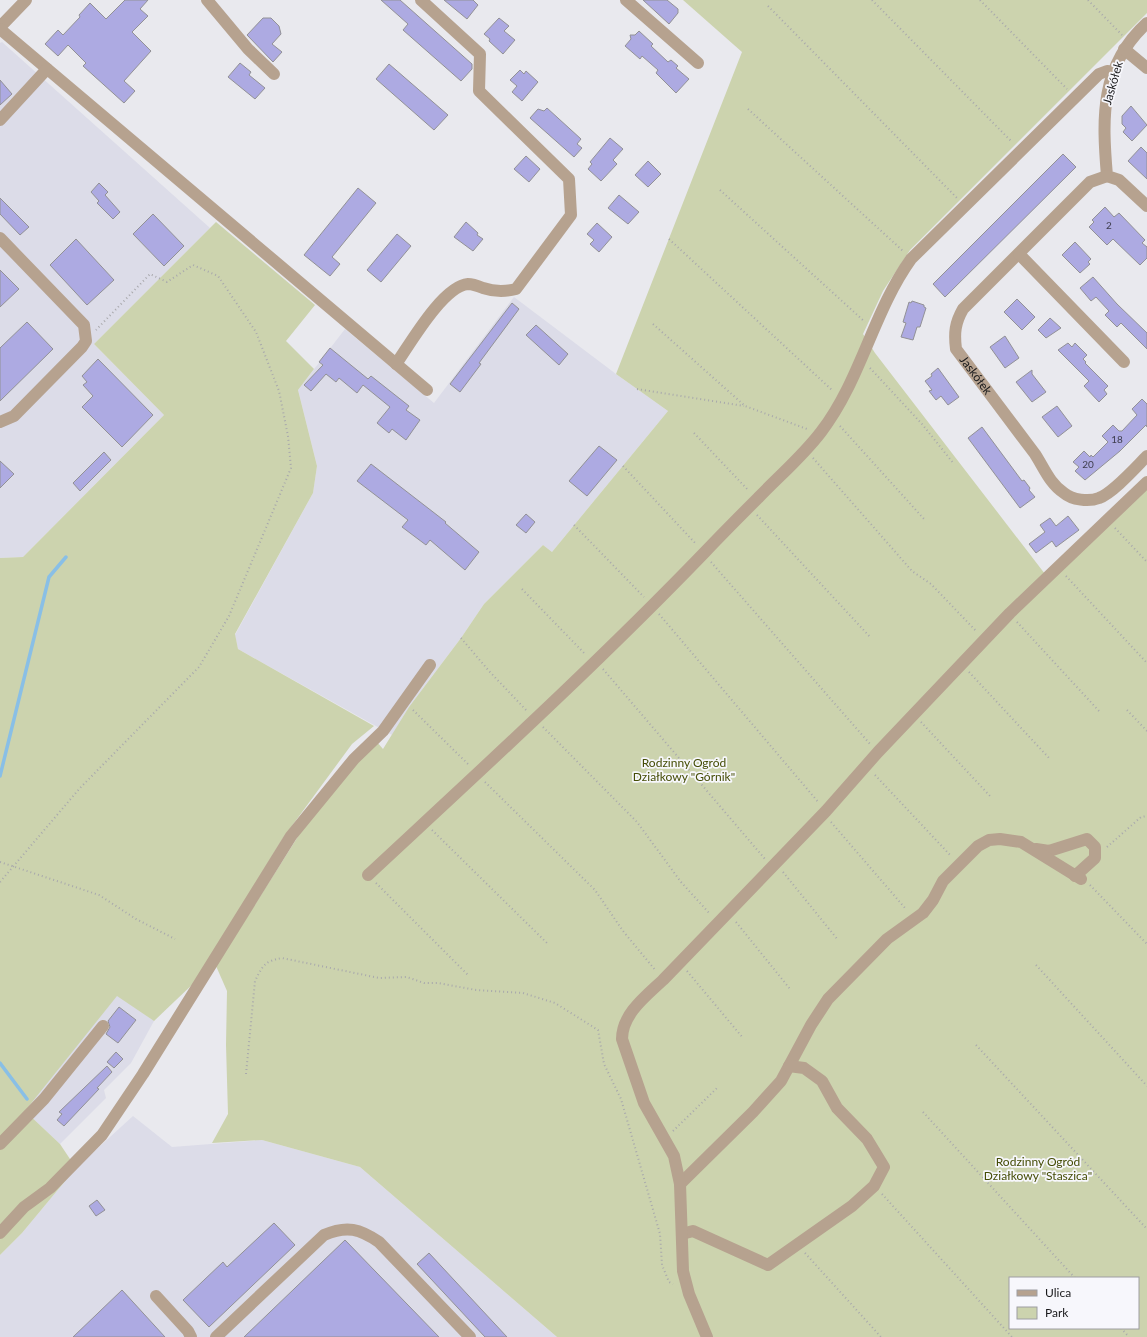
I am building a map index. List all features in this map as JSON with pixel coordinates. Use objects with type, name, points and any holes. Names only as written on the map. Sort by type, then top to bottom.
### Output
[{"type":"street","points":[[26,0],[2,22],[47,69],[427,390]]},
{"type":"street","points":[[207,0],[248,49],[274,74]]},
{"type":"street","points":[[396,364],[421,328],[448,294],[462,285],[471,284],[491,291],[504,292],[516,289],[571,215],[569,179],[478,91],[480,54],[421,0]]},
{"type":"street","points":[[626,0],[698,63]]},
{"type":"street","name":"Jaskółek","points":[[1147,23],[1134,35],[1124,49],[1113,72],[1107,96],[1104,125],[1107,176],[1090,182],[963,309],[956,322],[954,334],[956,349],[1036,456],[1049,478],[1057,488],[1066,495],[1083,500],[1099,498],[1115,486],[1147,456]]},
{"type":"street","points":[[1124,49],[1130,52],[1147,68]]},
{"type":"street","points":[[0,120],[47,69]]},
{"type":"street","points":[[368,875],[535,719],[652,605],[806,451],[832,418],[843,399],[883,307],[898,278],[911,259],[1099,74],[1107,70],[1113,72]]},
{"type":"street","points":[[1107,176],[1119,180],[1147,206]]},
{"type":"street","points":[[0,238],[84,325],[86,341],[82,347],[14,416],[0,422]]},
{"type":"street","points":[[1019,254],[1124,362]]},
{"type":"street","points":[[706,1337],[689,1294],[683,1271],[680,1184],[674,1156],[644,1102],[622,1039],[622,1031],[635,1006],[680,963],[718,922],[774,866],[913,714],[1009,614],[1147,482]]},
{"type":"street","points":[[0,1233],[24,1207],[50,1188],[102,1135],[147,1068],[291,836],[354,759],[383,732],[430,666]]},
{"type":"street","points":[[680,1184],[753,1112],[781,1081],[788,1066],[828,999],[887,939],[923,913],[933,900],[943,881],[978,846],[989,840],[1000,839],[1021,842],[1078,877],[1095,858],[1095,847],[1087,839],[1049,851],[1033,848]]},
{"type":"street","points":[[0,1144],[44,1099],[103,1026]]},
{"type":"street","points":[[682,1234],[693,1231],[768,1265],[852,1206],[874,1186],[884,1167],[867,1139],[837,1108],[822,1081],[804,1068],[788,1066]]},
{"type":"street","points":[[216,1337],[324,1234],[335,1230],[346,1229],[363,1232],[379,1242],[470,1337]]},
{"type":"street","points":[[156,1296],[188,1331],[191,1337]]},
{"type":"path","points":[[872,0],[1014,145]]},
{"type":"path","points":[[980,0],[1069,91]]},
{"type":"path","points":[[1088,0],[1123,35]]},
{"type":"path","points":[[768,6],[959,200]]},
{"type":"path","points":[[748,109],[906,255]]},
{"type":"path","points":[[720,190],[867,324]]},
{"type":"path","points":[[669,239],[843,399]]},
{"type":"path","points":[[0,882],[80,788],[199,667],[230,616],[291,468],[288,436],[278,391],[256,332],[218,276],[193,265],[167,282],[150,274],[86,341]]},
{"type":"path","points":[[653,324],[745,406]]},
{"type":"path","points":[[873,371],[922,424],[954,464]]},
{"type":"path","points":[[637,389],[745,406],[819,435]]},
{"type":"path","points":[[832,418],[924,519]]},
{"type":"path","points":[[694,432],[753,503],[871,638]]},
{"type":"path","points":[[806,451],[912,570],[931,584],[985,640]]},
{"type":"path","points":[[623,466],[704,553],[878,752]]},
{"type":"path","points":[[1108,520],[1147,562]]},
{"type":"path","points":[[574,525],[652,605],[905,908]]},
{"type":"path","points":[[1058,567],[1147,663]]},
{"type":"path","points":[[522,589],[594,661],[838,940]]},
{"type":"path","points":[[1009,614],[1099,711]]},
{"type":"path","points":[[461,638],[489,671],[637,822],[681,882],[718,922]]},
{"type":"path","points":[[961,664],[1049,758]]},
{"type":"path","points":[[409,707],[595,890],[623,931],[663,980]]},
{"type":"path","points":[[1127,710],[1147,731]]},
{"type":"path","points":[[913,714],[990,796]]},
{"type":"path","points":[[866,765],[953,858]]},
{"type":"path","points":[[1095,858],[1141,817],[1147,816]]},
{"type":"path","points":[[424,823],[548,944]]},
{"type":"path","points":[[0,862],[99,895],[136,919],[175,939]]},
{"type":"path","points":[[368,875],[468,975]]},
{"type":"path","points":[[1078,877],[1094,886],[1147,944]]},
{"type":"path","points":[[728,912],[790,989]]},
{"type":"path","points":[[246,1074],[255,981],[261,968],[269,961],[282,958],[379,978],[407,977],[424,983],[438,983],[476,990],[523,993],[555,1003],[598,1030],[604,1064],[621,1099],[660,1234],[662,1264],[669,1282],[689,1294]]},
{"type":"path","points":[[680,963],[743,1038]]},
{"type":"path","points":[[1036,965],[1147,1086]]},
{"type":"path","points":[[976,1045],[1147,1229]]},
{"type":"path","points":[[670,1134],[717,1088]]},
{"type":"path","points":[[922,1112],[1074,1277]]},
{"type":"path","points":[[874,1186],[1012,1337]]},
{"type":"path","points":[[799,1244],[806,1254],[881,1337]]},
{"type":"path","points":[[1122,1329],[1129,1337]]},
{"type":"shaded area","points":[[2,42],[210,228],[94,344],[164,415],[23,557],[0,558],[0,43]]},
{"type":"shaded area","points":[[514,297],[616,374],[668,411],[552,552],[543,545],[484,604],[461,638],[409,707],[392,735],[238,649],[235,635],[313,493],[317,466],[298,390],[345,329],[434,403]]},
{"type":"shaded area","points":[[117,995],[154,1021],[131,1063],[104,1090],[106,1098],[60,1144],[25,1111]]},
{"type":"shaded area","points":[[133,1116],[172,1147],[262,1140],[360,1167],[557,1337],[0,1337],[0,1255],[22,1233],[76,1168]]},
{"type":"green space","points":[[683,0],[1147,0],[1147,13],[910,250],[883,291],[863,334],[875,353],[1045,574],[1147,476],[1147,1337],[557,1337],[360,1167],[262,1140],[212,1143],[228,1114],[226,1045],[227,991],[216,966],[304,827],[350,770],[377,742],[383,749],[409,707],[461,638],[484,604],[543,545],[552,552],[668,411],[616,374],[742,52]]},
{"type":"green space","points":[[216,222],[315,305],[286,341],[314,369],[298,390],[317,466],[313,493],[235,634],[238,649],[374,726],[352,744],[283,838],[196,981],[154,1021],[117,996],[25,1111],[60,1144],[76,1168],[22,1233],[0,1255],[0,558],[23,557],[164,415],[94,344]]},
{"type":"building","points":[[125,0],[148,0],[140,9],[148,16],[132,32],[151,51],[124,81],[135,91],[124,103],[83,66],[86,63],[68,45],[58,56],[45,44],[58,30],[63,35],[80,17],[79,15],[90,3],[106,19]]},
{"type":"building","points":[[381,0],[400,0],[472,64],[472,69],[461,81],[403,30],[408,24]]},
{"type":"building","points":[[444,0],[473,0],[478,5],[467,19]]},
{"type":"building","points":[[643,0],[667,0],[678,9],[678,13],[669,24]]},
{"type":"building","points":[[263,18],[271,18],[279,26],[281,34],[272,44],[282,52],[273,62],[247,35]]},
{"type":"building","points":[[499,18],[509,26],[504,31],[515,40],[503,54],[484,34]]},
{"type":"building","points":[[639,31],[653,44],[651,46],[668,62],[671,60],[678,66],[676,68],[689,79],[676,93],[656,73],[658,70],[642,56],[640,59],[625,46],[631,39],[630,35],[635,35]]},
{"type":"building","points":[[240,63],[251,72],[249,75],[265,88],[255,99],[228,77]]},
{"type":"building","points":[[389,64],[448,115],[434,130],[376,79]]},
{"type":"building","points":[[520,70],[524,74],[526,71],[538,82],[522,101],[512,92],[517,86],[510,80]]},
{"type":"building","points":[[0,80],[12,94],[0,105]]},
{"type":"building","points":[[1131,106],[1147,125],[1132,141],[1123,132],[1126,128],[1122,124],[1122,116]]},
{"type":"building","points":[[547,108],[581,139],[577,144],[582,148],[574,157],[530,118],[538,109],[544,111]]},
{"type":"building","points":[[610,138],[623,149],[613,160],[617,164],[601,181],[588,169],[592,164],[590,162]]},
{"type":"building","points":[[1141,147],[1147,153],[1147,179],[1128,161]]},
{"type":"building","points":[[1063,154],[1076,167],[945,297],[933,284]]},
{"type":"building","points":[[526,156],[540,169],[529,182],[514,169]]},
{"type":"building","points":[[648,161],[661,174],[648,187],[635,175]]},
{"type":"building","points":[[99,183],[108,192],[105,195],[120,212],[113,219],[97,203],[99,201],[91,192]]},
{"type":"building","points":[[358,188],[376,203],[332,257],[340,264],[330,276],[304,255]]},
{"type":"building","points":[[619,195],[639,212],[628,224],[608,208]]},
{"type":"building","points":[[0,198],[29,227],[20,235],[0,214]]},
{"type":"building","points":[[1105,207],[1114,217],[1119,213],[1145,240],[1142,243],[1147,247],[1147,258],[1140,265],[1113,239],[1107,245],[1089,227],[1094,222],[1092,220]]},
{"type":"building","points":[[153,214],[184,246],[164,266],[133,234]]},
{"type":"building","points":[[466,222],[478,233],[477,235],[483,239],[473,251],[454,237]]},
{"type":"building","points":[[597,223],[612,237],[599,252],[590,244],[594,240],[587,234]]},
{"type":"building","points":[[397,234],[411,246],[381,282],[367,270]]},
{"type":"building","points":[[76,239],[114,280],[87,305],[50,265]]},
{"type":"building","points":[[1075,242],[1091,259],[1088,262],[1090,264],[1080,273],[1062,255]]},
{"type":"building","points":[[0,270],[19,289],[0,307]]},
{"type":"building","points":[[1093,277],[1117,304],[1147,333],[1147,349],[1121,323],[1117,327],[1105,315],[1109,311],[1096,297],[1091,301],[1080,288]]},
{"type":"building","points":[[1017,299],[1035,317],[1022,330],[1004,312]]},
{"type":"building","points":[[912,301],[924,305],[926,308],[920,327],[917,327],[913,340],[901,337],[906,323],[903,322],[909,302],[911,303]]},
{"type":"building","points":[[512,303],[519,309],[479,363],[481,364],[460,392],[450,384]]},
{"type":"building","points":[[1050,318],[1061,328],[1046,338],[1038,330]]},
{"type":"building","points":[[27,322],[53,349],[0,401],[0,348]]},
{"type":"building","points":[[536,325],[568,354],[559,365],[526,335]]},
{"type":"building","points":[[1005,336],[1019,358],[1005,368],[990,347]]},
{"type":"building","points":[[1068,343],[1072,347],[1075,343],[1087,355],[1083,359],[1086,362],[1085,363],[1108,386],[1104,390],[1107,394],[1099,402],[1084,386],[1089,381],[1058,350]]},
{"type":"building","points":[[330,348],[368,379],[371,376],[409,406],[406,410],[420,420],[406,440],[392,429],[389,433],[377,423],[390,407],[363,385],[357,393],[339,378],[336,382],[326,374],[311,391],[304,385],[323,365],[319,362]]},
{"type":"building","points":[[98,359],[153,415],[122,447],[82,407],[93,396],[83,385],[87,382],[82,376]]},
{"type":"building","points":[[938,368],[959,397],[948,405],[941,396],[936,400],[929,391],[932,390],[925,381],[932,376],[931,374]]},
{"type":"building","points":[[1032,370],[1032,374],[1046,392],[1032,402],[1016,382]]},
{"type":"building","points":[[1142,399],[1147,404],[1147,427],[1146,425],[1120,451],[1085,480],[1075,471],[1079,467],[1073,462],[1084,451],[1090,457],[1091,455],[1093,457],[1108,442],[1102,436],[1113,425],[1119,431],[1122,431],[1137,415],[1132,409]]},
{"type":"building","points":[[1057,406],[1072,426],[1058,437],[1042,417]]},
{"type":"building","points":[[982,427],[1022,481],[1024,480],[1030,488],[1029,490],[1035,497],[1020,508],[968,438]]},
{"type":"building","points":[[599,446],[617,460],[587,496],[569,481]]},
{"type":"building","points":[[104,452],[111,460],[80,491],[73,483]]},
{"type":"building","points":[[0,461],[14,474],[0,488]]},
{"type":"building","points":[[371,464],[446,522],[445,523],[479,552],[465,570],[430,540],[426,545],[402,527],[408,520],[357,481]]},
{"type":"building","points":[[526,514],[535,522],[526,533],[516,525]]},
{"type":"building","points":[[1068,516],[1079,530],[1056,547],[1052,541],[1036,553],[1029,544],[1045,532],[1040,525],[1050,518],[1056,526]]},
{"type":"building","points":[[119,1007],[136,1020],[118,1043],[106,1034],[110,1027],[108,1021]]},
{"type":"building","points":[[116,1052],[123,1059],[114,1068],[107,1062]]},
{"type":"building","points":[[107,1066],[112,1072],[97,1088],[99,1089],[64,1126],[57,1120],[62,1114],[59,1112]]},
{"type":"building","points":[[97,1200],[105,1210],[96,1216],[89,1206]]},
{"type":"building","points":[[274,1223],[295,1245],[209,1327],[183,1300],[223,1262],[227,1267]]},
{"type":"building","points":[[345,1240],[439,1337],[244,1337]]},
{"type":"building","points":[[429,1253],[507,1337],[485,1337],[417,1264]]},
{"type":"building","points":[[122,1290],[165,1337],[73,1337]]},
{"type":"waterway","points":[[0,776],[49,577],[66,557]]},
{"type":"waterway","points":[[0,1063],[27,1099]]},
{"type":"park label","name":"Rodzinny Ogród Działkowy \"Górnik\"","points":[[684,770]]},
{"type":"park label","name":"Rodzinny Ogród Działkowy \"Staszica\"","points":[[1038,1169]]}]
